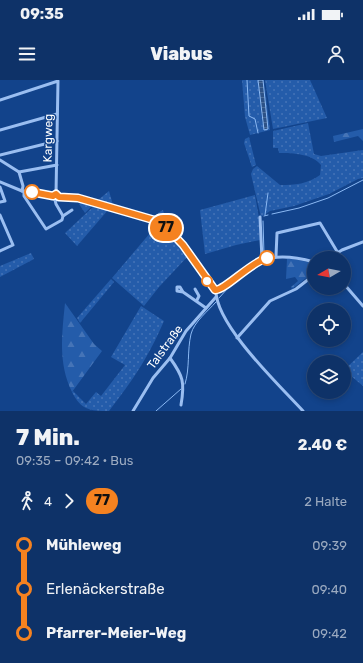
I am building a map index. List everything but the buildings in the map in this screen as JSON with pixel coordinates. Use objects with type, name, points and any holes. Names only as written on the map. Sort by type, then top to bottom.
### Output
[{"type":"street","name":"Kargweg","points":[[0,100],[58,81],[57,165],[54,195]]},
{"type":"street","points":[[0,130],[58,114]]},
{"type":"street","points":[[0,155],[57,141]]},
{"type":"street","points":[[0,160],[19,172],[24,196],[46,229],[62,220],[63,216],[72,210]]},
{"type":"street","points":[[19,172],[57,165]]},
{"type":"street","points":[[0,182],[23,191],[59,197],[78,198],[96,202],[148,217],[167,228],[188,250],[213,289],[216,291],[216,297],[224,315],[237,338],[303,411]]},
{"type":"street","points":[[0,187],[5,200],[0,202]]},
{"type":"street","points":[[54,195],[56,204],[63,216]]},
{"type":"street","points":[[55,200],[59,197]]},
{"type":"street","points":[[0,215],[13,245],[0,251]]},
{"type":"street","points":[[260,218],[262,260]]},
{"type":"street","points":[[276,256],[277,233],[320,223],[337,251]]},
{"type":"street","points":[[0,229],[5,227]]},
{"type":"street","points":[[343,251],[363,242]]},
{"type":"street","points":[[216,291],[221,290],[245,270],[262,260],[276,256],[307,260]]},
{"type":"street","points":[[237,338],[270,301],[296,289],[307,280]]},
{"type":"street","points":[[195,289],[199,296],[197,300]]},
{"type":"street","points":[[183,292],[197,300],[206,308]]},
{"type":"street","points":[[351,292],[363,306]]},
{"type":"street","name":"Talstraße","points":[[133,411],[153,378],[170,358],[186,331],[216,297]]},
{"type":"street","points":[[170,358],[183,379],[184,389],[181,404]]},
{"type":"green space","points":[[242,80],[258,80],[262,122],[268,129],[264,80],[270,130],[250,135],[245,117]]},
{"type":"green space","points":[[265,80],[310,80],[327,118],[273,129]]},
{"type":"green space","points":[[308,123],[314,154],[321,156],[363,150],[363,178],[358,179],[329,194],[294,206],[270,211],[261,217],[251,174],[253,169],[257,166],[280,185],[301,183],[320,175],[321,165],[313,158],[297,154],[279,153],[278,148],[273,148],[273,131]]},
{"type":"green space","points":[[363,129],[363,141],[358,136],[334,142],[333,136]]},
{"type":"green space","points":[[249,137],[256,165],[252,167],[244,143],[245,139]]},
{"type":"green space","points":[[109,191],[113,205],[98,200]]},
{"type":"green space","points":[[255,195],[259,218],[260,240],[205,254],[200,210]]},
{"type":"green space","points":[[83,201],[93,205],[85,213],[79,204]]},
{"type":"green space","points":[[95,205],[108,210],[77,246],[65,233]]},
{"type":"green space","points":[[163,210],[167,225],[153,216],[159,218],[158,213]]},
{"type":"green space","points":[[159,225],[174,238],[189,255],[159,287],[144,306],[112,278],[156,226]]},
{"type":"green space","points":[[31,253],[34,259],[0,277],[0,266]]},
{"type":"green space","points":[[282,257],[307,262],[307,277],[292,289],[291,287],[298,281],[295,277],[286,279],[287,259]]},
{"type":"green space","points":[[111,279],[114,282],[80,323],[77,318]]},
{"type":"green space","points":[[65,303],[94,344],[102,351],[72,392],[65,370],[62,348]]},
{"type":"green space","points":[[141,306],[164,321],[146,358],[133,379],[109,411],[96,411],[83,406],[75,398],[72,392],[73,391],[86,404],[96,392],[101,396],[125,365],[111,357]]},
{"type":"green space","points":[[363,352],[363,386],[351,376],[351,363]]},
{"type":"shaded area","points":[[258,80],[263,80],[268,129],[264,130]]},
{"type":"waterway","points":[[247,80],[249,116],[255,119],[258,133]]},
{"type":"waterway","points":[[272,214],[299,208],[328,198],[363,180]]},
{"type":"waterway","points":[[265,215],[268,193]]},
{"type":"waterway","points":[[264,216],[268,215]]},
{"type":"waterway","points":[[263,221],[264,254]]},
{"type":"waterway","points":[[242,275],[261,263]]},
{"type":"waterway","points":[[219,298],[237,278]]},
{"type":"waterway","points":[[185,384],[191,334],[198,321],[216,302]]},
{"type":"waterway","points":[[156,411],[181,389]]},
{"type":"bus line","name":"77","points":[[32,192],[53,196],[57,194],[59,197],[72,197],[96,202],[154,220],[167,228],[183,245],[194,258],[213,289],[216,291],[221,290],[236,276],[255,263],[267,258]]}]
